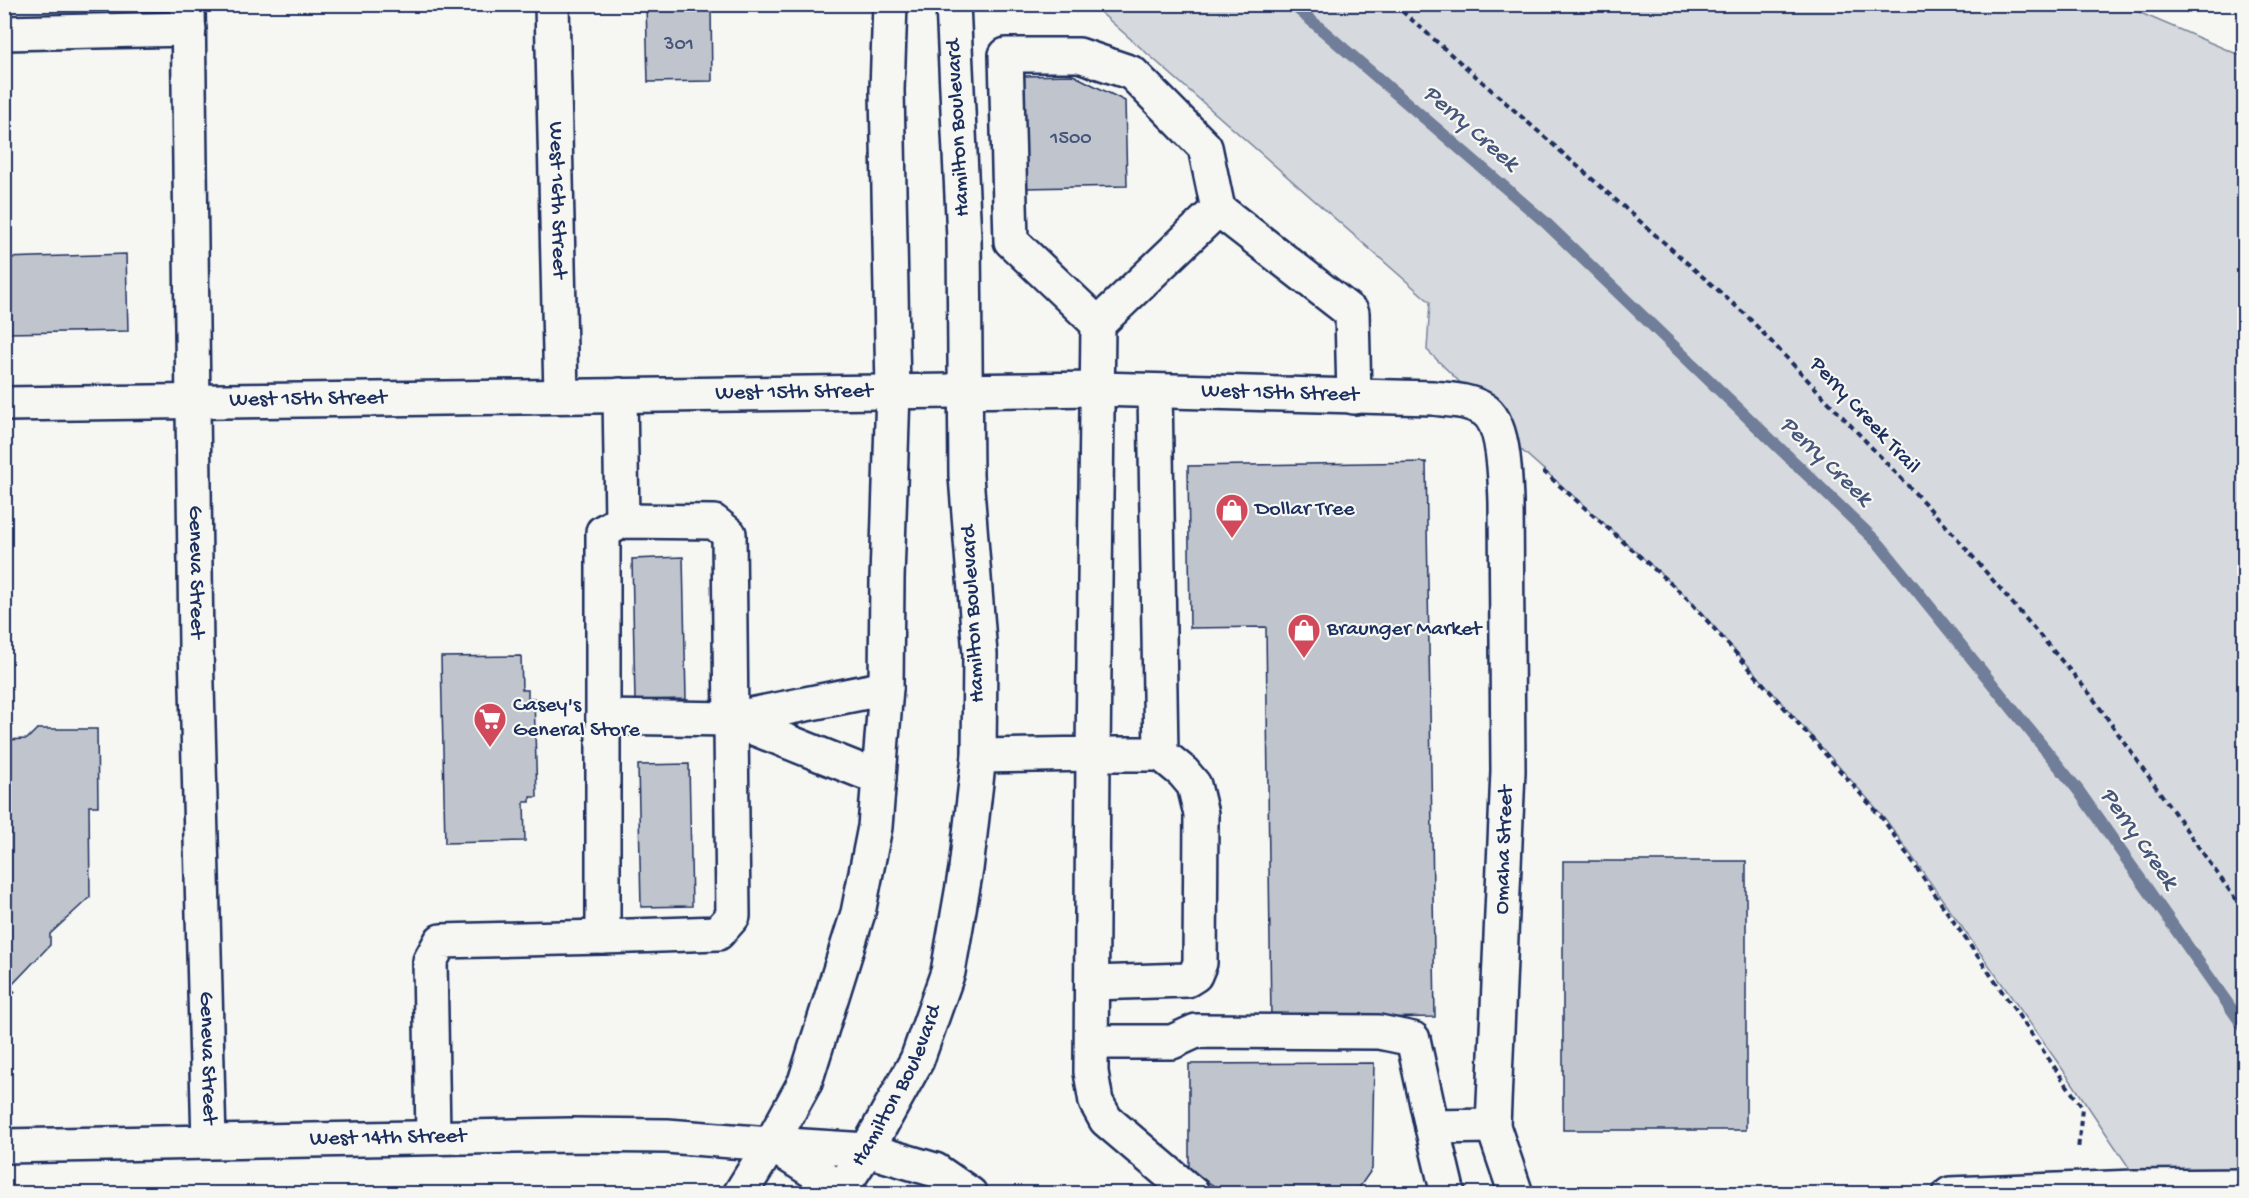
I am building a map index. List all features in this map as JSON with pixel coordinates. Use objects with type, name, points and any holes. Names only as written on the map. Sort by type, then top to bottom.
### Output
[{"type":"street","name":"West 16th Street","points":[[552,4],[561,395]]},
{"type":"street","points":[[740,1194],[771,1144],[804,1082],[858,913],[875,826],[886,688],[893,391],[887,90],[890,4]]},
{"type":"street","name":"Hamilton Boulevard","points":[[843,1192],[917,1060],[948,972],[966,869],[979,756],[980,654],[966,476],[964,237],[953,4]]},
{"type":"street","points":[[4,33],[189,17]]},
{"type":"street","name":"Geneva Street","points":[[189,17],[192,401],[209,1142]]},
{"type":"street","points":[[1098,324],[1011,241],[1006,55],[1079,55],[1132,73],[1205,147],[1218,209],[1352,313],[1354,398]]},
{"type":"street","points":[[1193,1194],[1106,1120],[1096,1102],[1091,1072],[1098,324],[1218,209]]},
{"type":"street","name":"West 15th Street","points":[[4,404],[1097,389],[1354,398],[1433,398],[1461,401],[1485,410],[1498,431],[1505,468],[1506,502]]},
{"type":"street","points":[[1155,391],[1161,754]]},
{"type":"street","points":[[620,395],[622,521]]},
{"type":"street","name":"Omaha Street","points":[[1506,502],[1508,771],[1493,1126],[1516,1194]]},
{"type":"street","points":[[433,1136],[430,961],[441,941],[603,937],[718,933],[733,916],[729,534],[714,522],[622,521],[603,532],[603,937]]},
{"type":"street","points":[[603,717],[731,719],[886,688]]},
{"type":"street","points":[[731,719],[879,778]]},
{"type":"street","points":[[979,756],[1161,754],[1183,772],[1194,785],[1201,814],[1200,963],[1195,975],[1187,980],[1092,983]]},
{"type":"street","points":[[1092,1042],[1172,1042],[1196,1031],[1379,1032],[1413,1039],[1448,1194]]},
{"type":"street","points":[[1432,1127],[1493,1126]]},
{"type":"street","name":"West 14th Street","points":[[4,1146],[433,1136],[667,1136],[867,1150],[935,1170],[970,1194]]},
{"type":"street","points":[[771,1144],[843,1192]]},
{"type":"street","points":[[1950,1194],[2135,1187],[2244,1186]]},
{"type":"path","name":"Perry Creek Trail","points":[[1395,4],[1746,315],[1942,522],[2091,694],[2244,911]]},
{"type":"path","points":[[1541,469],[1687,598],[1882,818],[2082,1107],[2078,1151]]},
{"type":"shaded area","points":[[2079,4],[2136,11],[2244,57],[2244,1193],[2146,1193],[2073,1084],[1884,817],[1687,597],[1499,430],[1486,408],[1427,350],[1430,302],[1092,5]]},
{"type":"building","points":[[646,4],[734,4],[734,7],[711,8],[712,81],[648,82]]},
{"type":"building","points":[[1073,75],[1125,101],[1127,186],[1025,188],[1022,76]]},
{"type":"building","points":[[126,254],[128,331],[6,333],[4,258]]},
{"type":"building","points":[[1426,462],[1435,1017],[1271,1019],[1266,627],[1190,628],[1188,466]]},
{"type":"building","points":[[683,557],[686,699],[635,700],[632,559]]},
{"type":"building","points":[[521,656],[522,690],[528,690],[528,698],[534,698],[537,797],[530,797],[530,802],[524,802],[525,841],[445,843],[441,657]]},
{"type":"building","points":[[37,729],[97,729],[98,806],[89,806],[90,897],[50,934],[50,945],[10,987],[15,992],[4,1004],[4,740],[27,739]]},
{"type":"building","points":[[689,764],[692,906],[641,907],[638,765]]},
{"type":"building","points":[[1563,861],[1746,861],[1746,1130],[1563,1130]]},
{"type":"building","points":[[1374,1063],[1372,1169],[1356,1192],[1359,1194],[1226,1194],[1189,1169],[1189,1064]]},
{"type":"waterway","name":"Perry Creek","points":[[1292,4],[1545,222],[1880,545],[2078,790],[2244,1027]]},
{"type":"place","name":"Dollar Tree","points":[[1232,539]]},
{"type":"place","name":"Braunger Market","points":[[1304,659]]},
{"type":"place","name":"Casey's General Store","points":[[490,748]]}]
